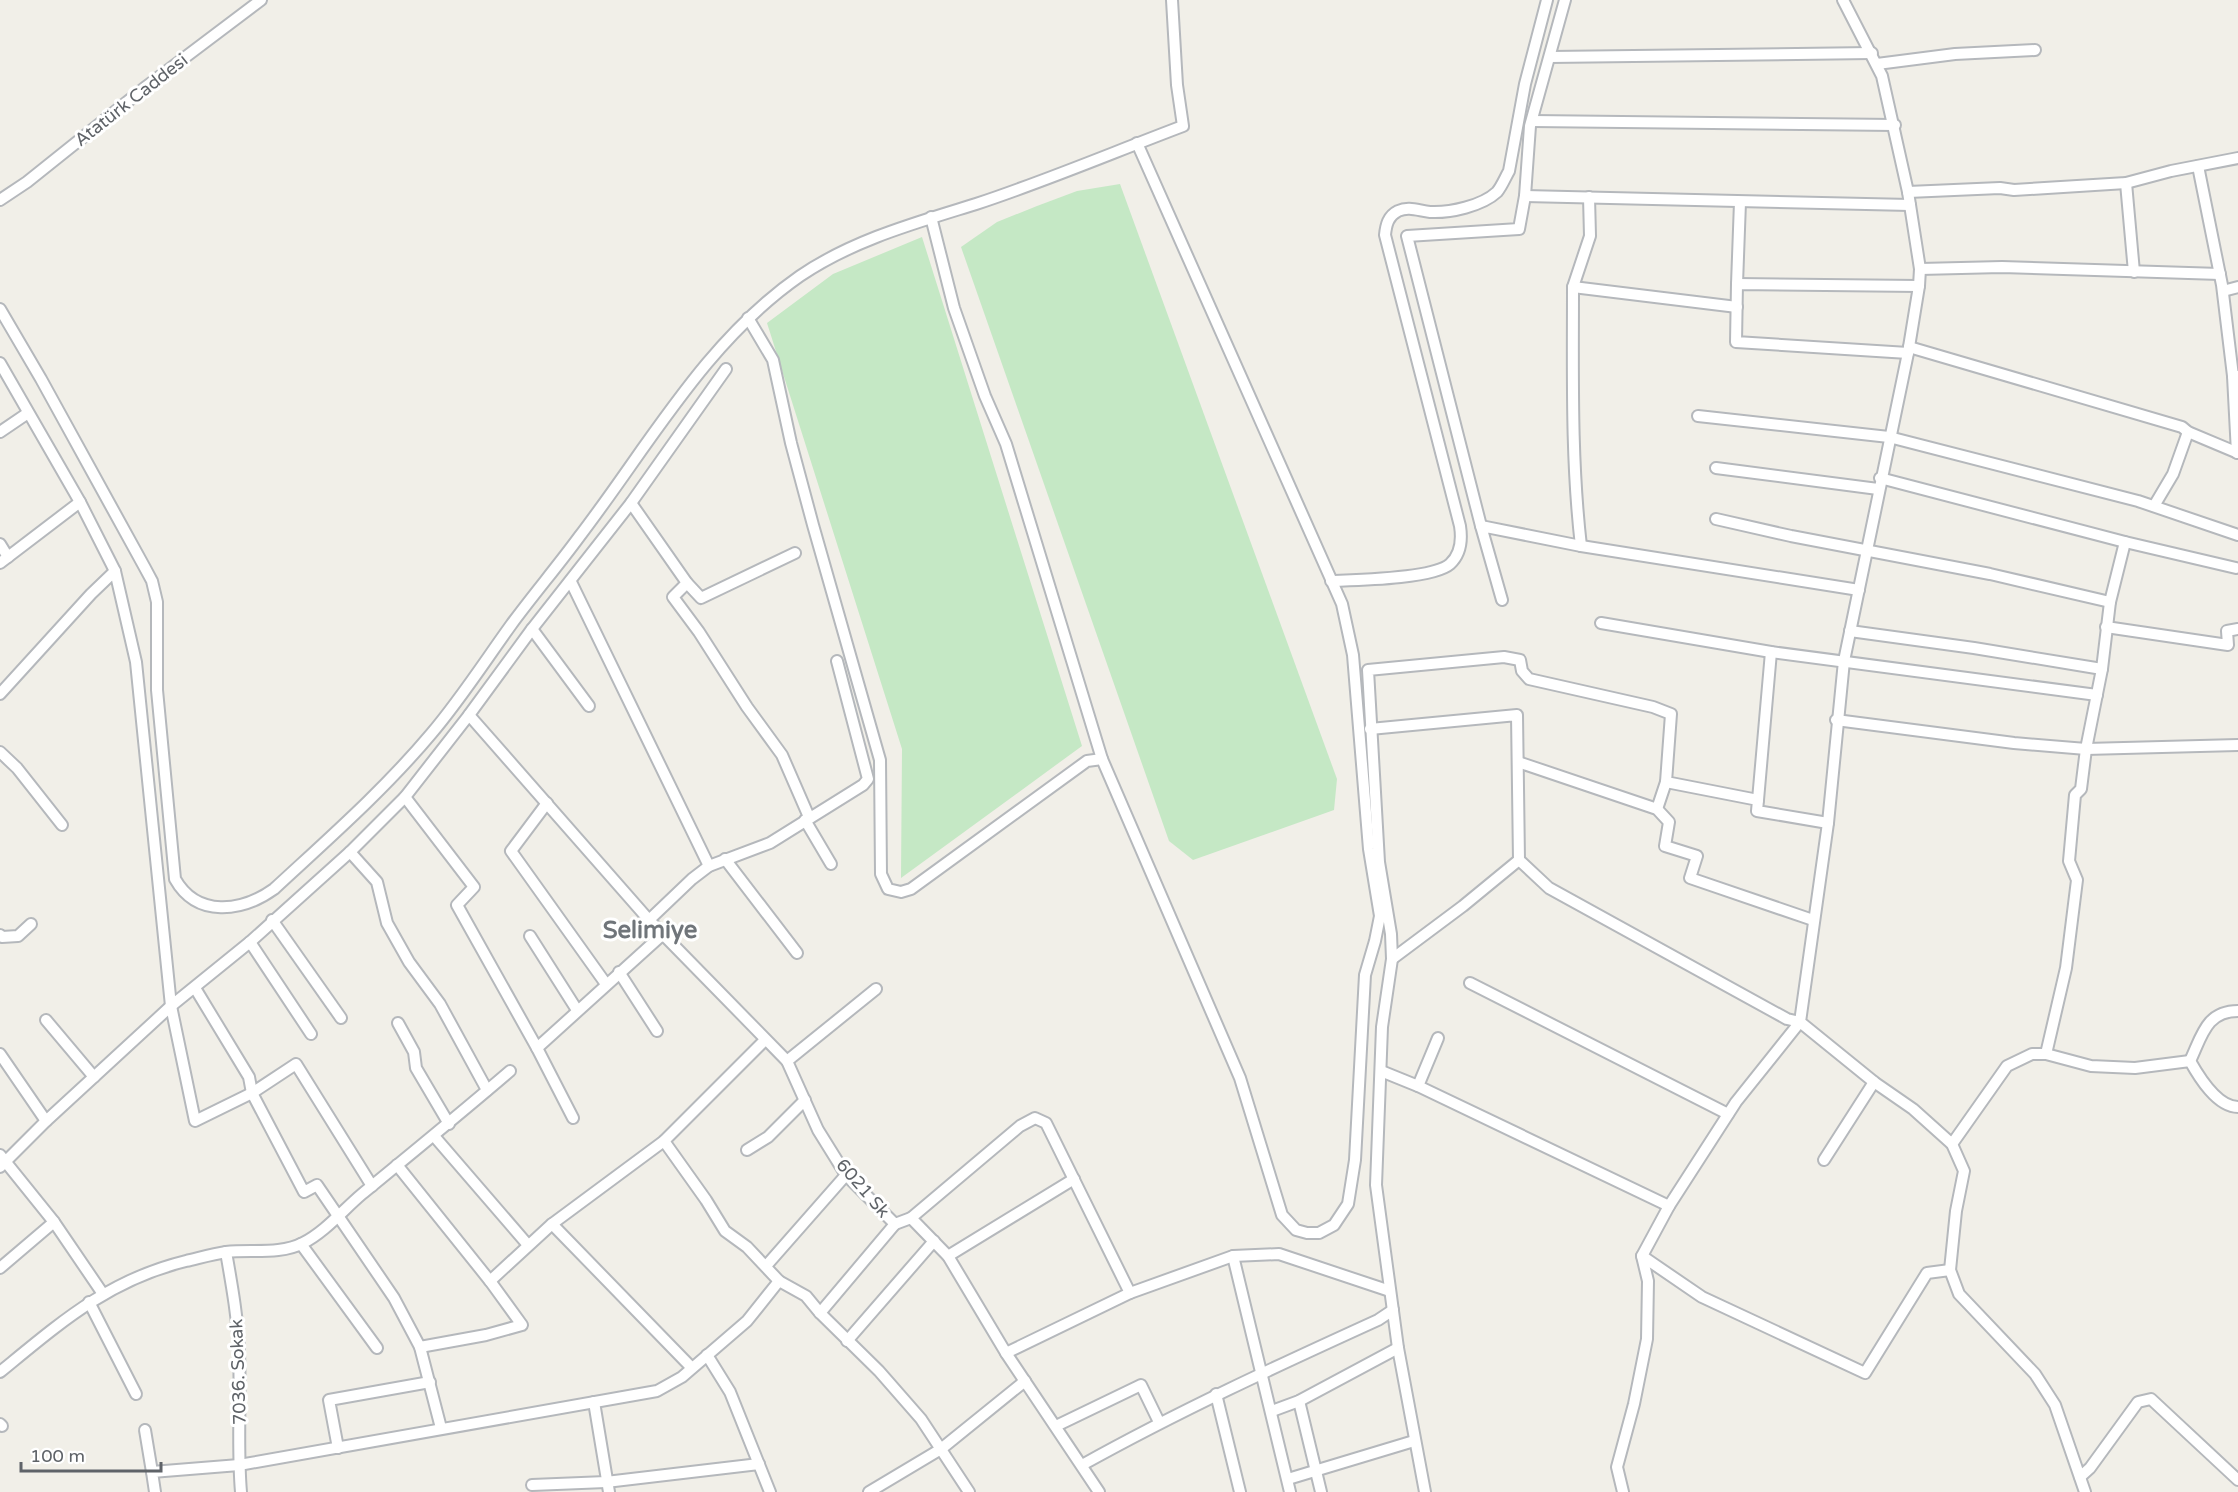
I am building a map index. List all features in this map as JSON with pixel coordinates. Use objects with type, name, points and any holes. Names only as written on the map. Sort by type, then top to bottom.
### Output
[{"type":"street","name":"Atatürk Caddesi","points":[[0,200],[27,182],[147,86],[261,0]]},
{"type":"street","points":[[0,309],[152,581],[157,602],[157,690],[175,879],[187,896],[209,905],[231,908],[251,903],[274,889],[388,781],[434,731],[514,621],[608,499],[668,411],[748,318],[800,276],[840,252],[1183,126],[1177,85],[1173,0]]},
{"type":"street","points":[[1331,581],[1392,577],[1439,570],[1450,564],[1459,550],[1462,538],[1460,525],[1385,234],[1386,225],[1389,218],[1397,211],[1405,209],[1430,212],[1469,206],[1496,193],[1509,171],[1525,84],[1548,0]]},
{"type":"street","points":[[1502,600],[1407,236],[1519,229],[1525,196],[1532,121],[1565,0]]},
{"type":"street","points":[[1623,1492],[1617,1467],[1634,1404],[1647,1339],[1648,1281],[1642,1256],[1669,1206],[1728,1114],[1800,1022],[1828,823],[1836,720],[1844,661],[1919,286],[1920,269],[1908,192],[1894,125],[1877,64],[1843,0]]},
{"type":"street","points":[[1877,64],[1955,54],[2035,50]]},
{"type":"street","points":[[1550,57],[1872,53]]},
{"type":"street","points":[[1532,121],[1894,125]]},
{"type":"street","points":[[931,217],[954,308],[985,396],[1006,444],[1102,759],[1240,1078],[1282,1215],[1296,1230],[1319,1233],[1327,1229],[1342,1214],[1348,1204],[1355,1161],[1365,975],[1380,916],[1369,849],[1353,655],[1346,616],[1137,143]]},
{"type":"street","points":[[1908,192],[2079,188],[2126,183],[2238,158]]},
{"type":"street","points":[[2198,166],[2220,274],[2236,376],[2238,453]]},
{"type":"street","points":[[2126,183],[2134,272]]},
{"type":"street","points":[[1525,196],[1910,205]]},
{"type":"street","points":[[1581,546],[1577,512],[1573,389],[1573,287],[1590,236],[1589,197]]},
{"type":"street","points":[[1740,202],[1736,342],[1908,350],[2182,427],[2188,432],[2231,448],[2238,453]]},
{"type":"street","points":[[1920,269],[2002,267],[2220,274]]},
{"type":"street","points":[[1737,284],[1919,286]]},
{"type":"street","points":[[1573,287],[1737,307]]},
{"type":"street","points":[[2223,291],[2238,287]]},
{"type":"street","points":[[748,318],[772,360],[813,525],[880,760],[881,874],[888,889],[901,892],[911,889],[1088,761],[1102,759]]},
{"type":"street","points":[[0,363],[80,502],[115,571],[136,662],[171,1006],[195,1121],[252,1093],[296,1064],[372,1186]]},
{"type":"street","points":[[103,1294],[54,1222],[2,1161],[171,1006],[249,942],[350,852],[405,797],[631,503],[726,369]]},
{"type":"street","points":[[0,432],[28,413]]},
{"type":"street","points":[[1698,416],[1889,437],[2154,507],[2238,535]]},
{"type":"street","points":[[2154,507],[2173,474],[2188,432]]},
{"type":"street","points":[[1716,468],[1879,484],[2236,568]]},
{"type":"street","points":[[0,544],[4,560],[80,502]]},
{"type":"street","points":[[631,503],[687,583],[701,598],[795,553]]},
{"type":"street","points":[[1716,519],[1867,551],[1990,573],[2110,602]]},
{"type":"street","points":[[1481,526],[1581,546],[1859,590]]},
{"type":"street","points":[[2046,1054],[2066,968],[2077,880],[2069,861],[2075,795],[2081,789],[2086,749],[2102,669],[2110,602],[2125,542]]},
{"type":"street","points":[[2,686],[115,571]]},
{"type":"street","points":[[571,582],[709,866]]},
{"type":"street","points":[[687,583],[673,597],[699,632],[747,707],[783,755],[807,818],[831,864]]},
{"type":"street","points":[[1601,623],[1771,652],[2097,695]]},
{"type":"street","points":[[2106,627],[2228,645],[2227,631],[2238,629]]},
{"type":"street","points":[[532,629],[589,706]]},
{"type":"street","points":[[1850,632],[1974,648],[2102,669]]},
{"type":"street","points":[[1771,652],[1757,811],[1828,823]]},
{"type":"street","points":[[1425,1492],[1398,1348],[1376,1185],[1385,998],[1392,959],[1390,920],[1379,862],[1368,670],[1504,657],[1520,660],[1522,671],[1529,679],[1653,707],[1671,714],[1666,782],[1657,808]]},
{"type":"street","points":[[649,920],[709,866],[771,843],[868,779],[837,662]]},
{"type":"street","name":"6021 Sk","points":[[469,715],[649,920],[753,1023],[765,1040],[787,1061],[818,1130],[846,1175],[895,1224],[911,1218],[948,1256],[1006,1353],[1099,1492]]},
{"type":"street","points":[[1370,729],[1517,715],[1519,860],[1550,888],[1788,1019],[1800,1022],[1874,1083],[1913,1109],[1952,1144],[1964,1171],[1956,1211],[1950,1270],[1959,1294],[2035,1374],[2055,1405],[2085,1492]]},
{"type":"street","points":[[1836,720],[2014,743],[2086,749],[2238,745]]},
{"type":"street","points":[[0,752],[17,768],[62,825]]},
{"type":"street","points":[[1518,762],[1657,808],[1669,822],[1665,846],[1697,856],[1690,878],[1813,920]]},
{"type":"street","points":[[1666,782],[1758,800]]},
{"type":"street","points":[[405,797],[474,887],[457,905],[537,1048],[573,1118]]},
{"type":"street","points":[[547,803],[511,851],[606,984]]},
{"type":"street","points":[[350,852],[377,882],[387,923],[409,962],[440,1004],[487,1090]]},
{"type":"street","points":[[725,859],[797,953]]},
{"type":"street","points":[[1392,959],[1463,906],[1519,860]]},
{"type":"street","points":[[272,920],[341,1018]]},
{"type":"street","points":[[0,935],[2,938],[18,936],[31,924]]},
{"type":"street","points":[[537,1048],[663,934]]},
{"type":"street","points":[[530,936],[577,1010]]},
{"type":"street","points":[[249,942],[311,1034]]},
{"type":"street","points":[[619,972],[657,1031]]},
{"type":"street","points":[[1470,983],[1728,1114]]},
{"type":"street","points":[[195,988],[249,1077],[252,1093],[304,1192],[317,1185],[393,1298],[420,1347],[441,1428]]},
{"type":"street","points":[[787,1061],[876,989]]},
{"type":"street","points":[[2190,1061],[2208,1024],[2215,1016],[2220,1013],[2238,1011]]},
{"type":"street","points":[[46,1020],[94,1077]]},
{"type":"street","points":[[398,1023],[414,1052],[416,1068],[449,1124]]},
{"type":"street","points":[[1418,1086],[1438,1038]]},
{"type":"street","points":[[490,1281],[552,1224],[664,1141],[765,1040]]},
{"type":"street","points":[[0,1054],[46,1121]]},
{"type":"street","points":[[1952,1144],[2007,1066],[2032,1054],[2046,1054],[2091,1066],[2124,1067],[2190,1061]]},
{"type":"street","points":[[2190,1061],[2216,1097],[2232,1107],[2238,1107]]},
{"type":"street","points":[[0,1372],[68,1316],[103,1294],[139,1277],[184,1261],[226,1252],[280,1249],[301,1244],[318,1234],[337,1215],[510,1071]]},
{"type":"street","points":[[1381,1071],[1418,1086],[1669,1206]]},
{"type":"street","points":[[1824,1160],[1874,1083]]},
{"type":"street","points":[[747,1150],[768,1137],[805,1100]]},
{"type":"street","points":[[911,1218],[1020,1126],[1035,1118],[1047,1123],[1130,1293]]},
{"type":"street","points":[[434,1136],[528,1245]]},
{"type":"street","points":[[664,1141],[725,1231],[747,1247],[778,1281],[806,1296],[847,1341],[879,1371],[921,1419],[969,1492]]},
{"type":"street","points":[[397,1165],[490,1281],[522,1325],[486,1335],[420,1347]]},
{"type":"street","points":[[766,1266],[846,1175]]},
{"type":"street","points":[[948,1256],[1074,1179]]},
{"type":"street","points":[[0,1268],[54,1222]]},
{"type":"street","points":[[552,1224],[691,1367]]},
{"type":"street","points":[[820,1313],[895,1224]]},
{"type":"street","points":[[847,1341],[934,1241]]},
{"type":"street","points":[[301,1244],[377,1348]]},
{"type":"street","name":"7036. Sokak","points":[[226,1252],[236,1308],[239,1351],[241,1492]]},
{"type":"street","points":[[1006,1353],[1130,1293],[1233,1256],[1279,1254],[1390,1291]]},
{"type":"street","points":[[1233,1256],[1290,1492]]},
{"type":"street","points":[[1642,1256],[1702,1297],[1864,1373],[1928,1273],[1950,1270]]},
{"type":"street","points":[[152,1472],[239,1465],[657,1391],[682,1377],[747,1321],[778,1281]]},
{"type":"street","points":[[89,1302],[136,1394]]},
{"type":"street","points":[[1082,1465],[1159,1422],[1393,1311]]},
{"type":"street","points":[[1272,1411],[1299,1401],[1398,1348]]},
{"type":"street","points":[[707,1355],[730,1392],[770,1492]]},
{"type":"street","points":[[869,1492],[941,1449],[1025,1381]]},
{"type":"street","points":[[338,1448],[329,1400],[430,1382]]},
{"type":"street","points":[[1056,1426],[1142,1385],[1159,1422]]},
{"type":"street","points":[[1216,1394],[1240,1492]]},
{"type":"street","points":[[2080,1477],[2090,1468],[2138,1402],[2151,1399],[2238,1480]]},
{"type":"street","points":[[594,1401],[607,1487]]},
{"type":"street","points":[[1299,1401],[1321,1492]]},
{"type":"street","points":[[145,1430],[154,1492]]},
{"type":"street","points":[[1288,1479],[1414,1441]]},
{"type":"street","points":[[532,1485],[607,1487],[759,1464]]},
{"type":"green space","points":[[1120,184],[1337,779],[1334,810],[1193,860],[1169,841],[961,247],[997,222],[1037,206],[1077,191]]},
{"type":"green space","points":[[922,237],[1082,746],[901,878],[902,749],[767,323],[833,274]]},
{"type":"district","name":"Selimiye","points":[[650,930]]}]
